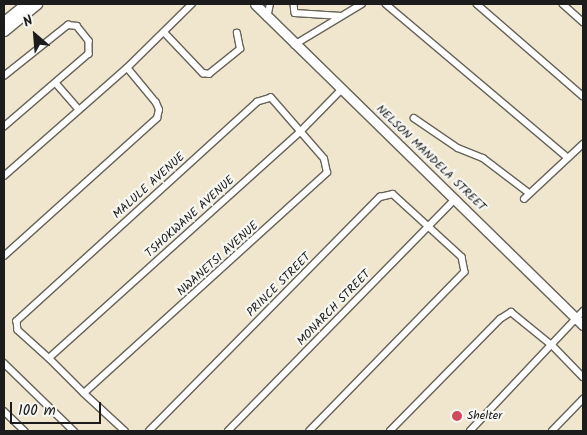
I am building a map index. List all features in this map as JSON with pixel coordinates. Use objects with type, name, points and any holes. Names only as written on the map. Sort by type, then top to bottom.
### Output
[{"type":"street","points":[[4,21],[25,4]]},
{"type":"street","points":[[4,31],[37,4]]},
{"type":"street","points":[[4,176],[78,108],[127,68],[192,4]]},
{"type":"street","name":"NELSON MANDELA STREET","points":[[249,4],[261,11],[583,325]]},
{"type":"street","points":[[261,11],[270,4]]},
{"type":"street","points":[[294,4],[295,12],[341,16]]},
{"type":"street","points":[[294,44],[362,4]]},
{"type":"street","points":[[386,4],[568,158]]},
{"type":"street","points":[[477,4],[583,96]]},
{"type":"street","points":[[563,4],[583,22]]},
{"type":"street","points":[[4,76],[68,25],[75,25],[90,41],[89,54],[4,128]]},
{"type":"street","points":[[164,32],[203,73],[209,74],[240,49],[237,33]]},
{"type":"street","points":[[4,256],[157,118],[159,110],[156,103],[127,68]]},
{"type":"street","points":[[56,83],[78,108]]},
{"type":"street","name":"TSHOKWANE AVENUE","points":[[49,358],[301,131],[342,89]]},
{"type":"street","name":"MALULE AVENUE","points":[[49,358],[16,326],[23,312],[258,102],[271,98],[301,131]]},
{"type":"street","points":[[414,118],[458,148],[483,158],[528,192]]},
{"type":"street","name":"NWANETSI AVENUE","points":[[84,393],[327,173],[327,165],[301,131]]},
{"type":"street","points":[[524,198],[528,192],[583,144]]},
{"type":"street","name":"PRINCE STREET","points":[[149,431],[380,197],[393,194],[429,225]]},
{"type":"street","name":"MONARCH STREET","points":[[228,431],[455,199]]},
{"type":"street","points":[[310,431],[463,276],[466,267],[462,258],[429,225]]},
{"type":"street","points":[[470,431],[553,346],[583,311]]},
{"type":"street","points":[[390,431],[506,314],[517,314],[553,346],[583,377]]},
{"type":"street","points":[[49,358],[125,431]]},
{"type":"street","points":[[4,363],[74,431]]},
{"type":"street","points":[[552,431],[583,399]]},
{"type":"street","points":[[4,411],[25,431]]},
{"type":"place","name":"Shelter","points":[[457,416]]}]
